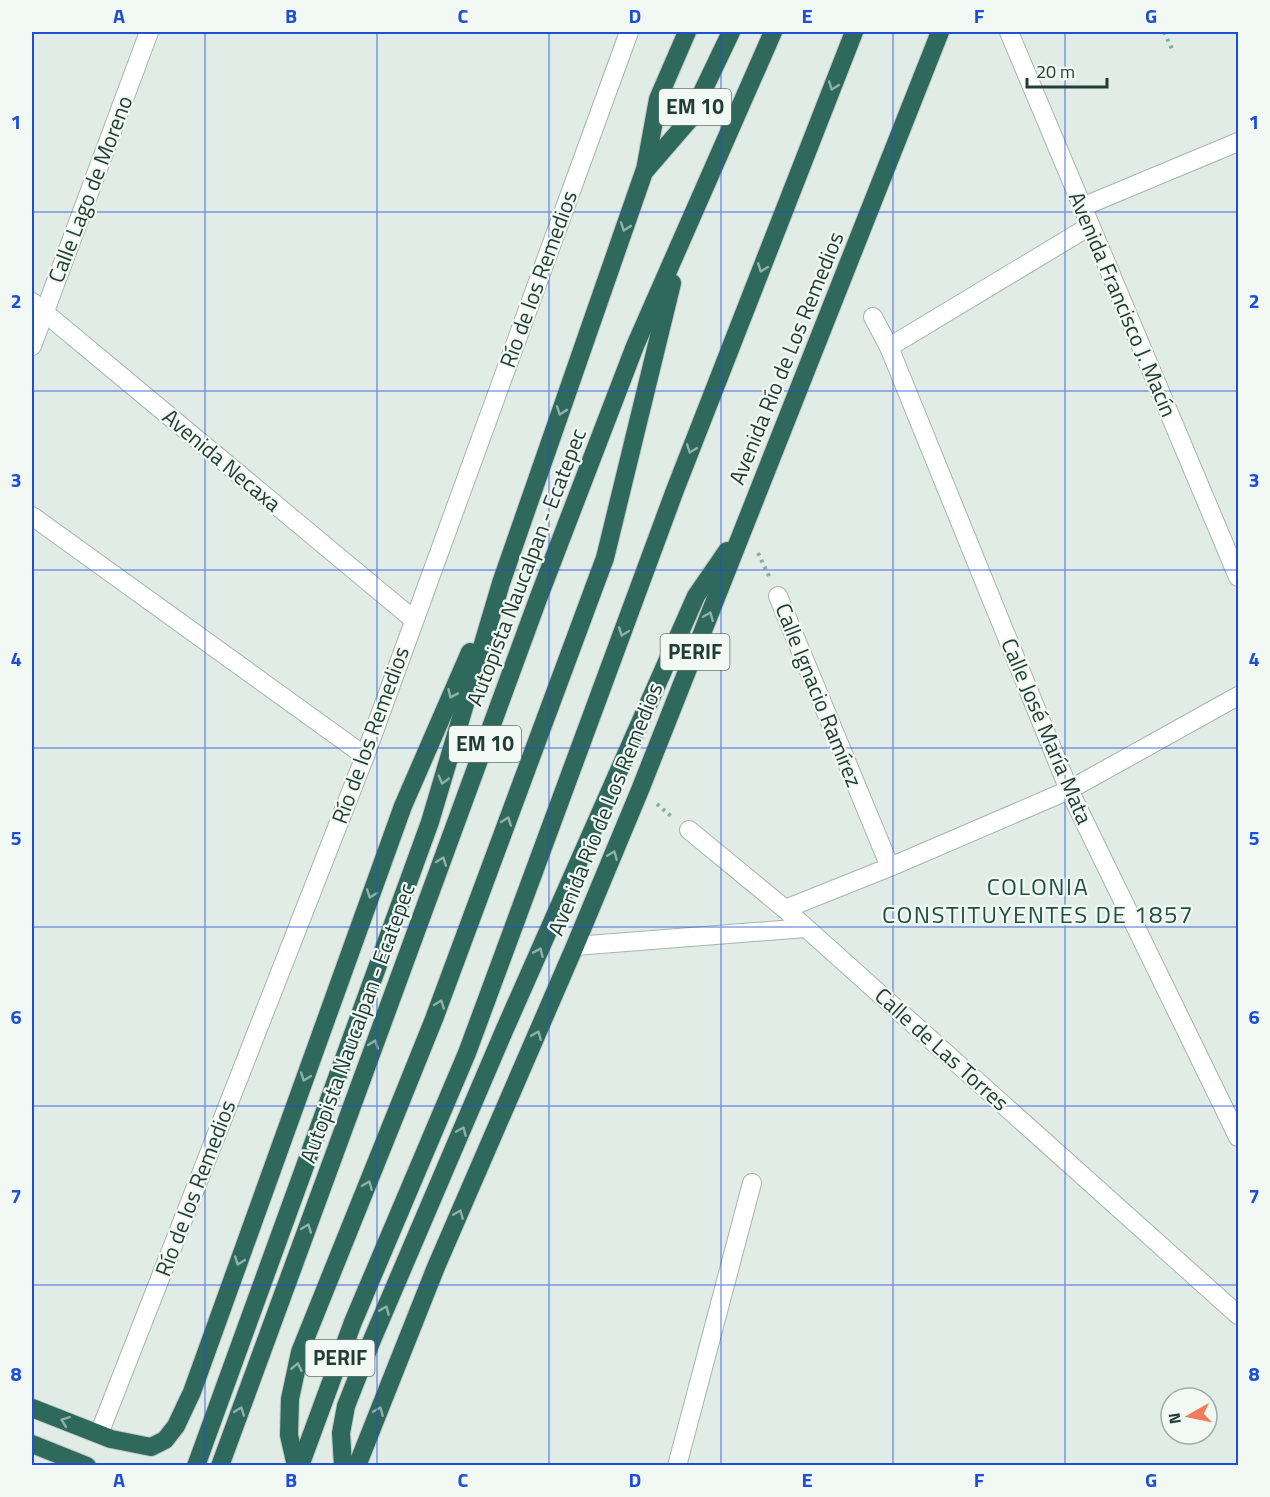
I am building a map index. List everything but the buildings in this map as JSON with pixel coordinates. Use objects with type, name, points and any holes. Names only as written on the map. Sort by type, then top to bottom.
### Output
[{"type":"highway","points":[[644,171],[658,99],[687,32]]},
{"type":"highway","name":"Autopista Naucalpan - Ecatepec","points":[[196,1466],[430,822],[501,583],[644,171],[689,120],[731,32]]},
{"type":"highway","name":"Autopista Naucalpan - Ecatepec","points":[[220,1466],[538,599],[635,346],[773,32]]},
{"type":"highway","name":"Avenida Río de Los Remedios","points":[[298,1466],[353,1322],[467,1053],[675,490],[854,32]]},
{"type":"highway","name":"Avenida Río de Los Remedios","points":[[357,1466],[436,1267],[640,790],[940,32]]},
{"type":"highway","points":[[298,1466],[289,1435],[290,1399],[300,1352],[434,1019],[604,558],[685,230]]},
{"type":"highway","points":[[344,1466],[341,1433],[346,1406],[355,1382],[551,924],[696,596],[745,525]]},
{"type":"highway","points":[[32,1408],[99,1434],[150,1448],[165,1440],[176,1426],[192,1392],[403,806],[501,583]]},
{"type":"highway","points":[[32,1444],[87,1466]]},
{"type":"street","name":"Calle Lago de Moreno","points":[[32,346],[38,307],[149,32]]},
{"type":"street","name":"Río de los Remedios","points":[[99,1434],[365,756],[413,619],[630,32]]},
{"type":"street","name":"Avenida Francisco J. Macín","points":[[1009,32],[1239,577]]},
{"type":"street","points":[[1082,207],[1239,142]]},
{"type":"street","points":[[889,347],[1090,226]]},
{"type":"street","name":"Avenida Necaxa","points":[[38,307],[413,619]]},
{"type":"street","name":"Calle José María Mata","points":[[873,317],[889,347],[1069,790],[1239,1137]]},
{"type":"street","points":[[32,516],[365,756]]},
{"type":"street","name":"Calle Ignacio Ramírez","points":[[778,596],[890,867]]},
{"type":"street","points":[[785,909],[890,867],[1069,790],[1239,696]]},
{"type":"street","name":"Calle de Las Torres","points":[[689,830],[785,909],[1239,1315]]},
{"type":"street","points":[[575,946],[806,928]]},
{"type":"street","points":[[677,1466],[752,1183]]},
{"type":"path","points":[[1164,32],[1173,51]]},
{"type":"path","name":"Calle Ignacio Ramírez","points":[[745,525],[778,596]]},
{"type":"path","points":[[640,790],[689,830]]},
{"type":"district","name":"COLONIA CONSTITUYENTES DE 1857","points":[[1038,901]]}]
